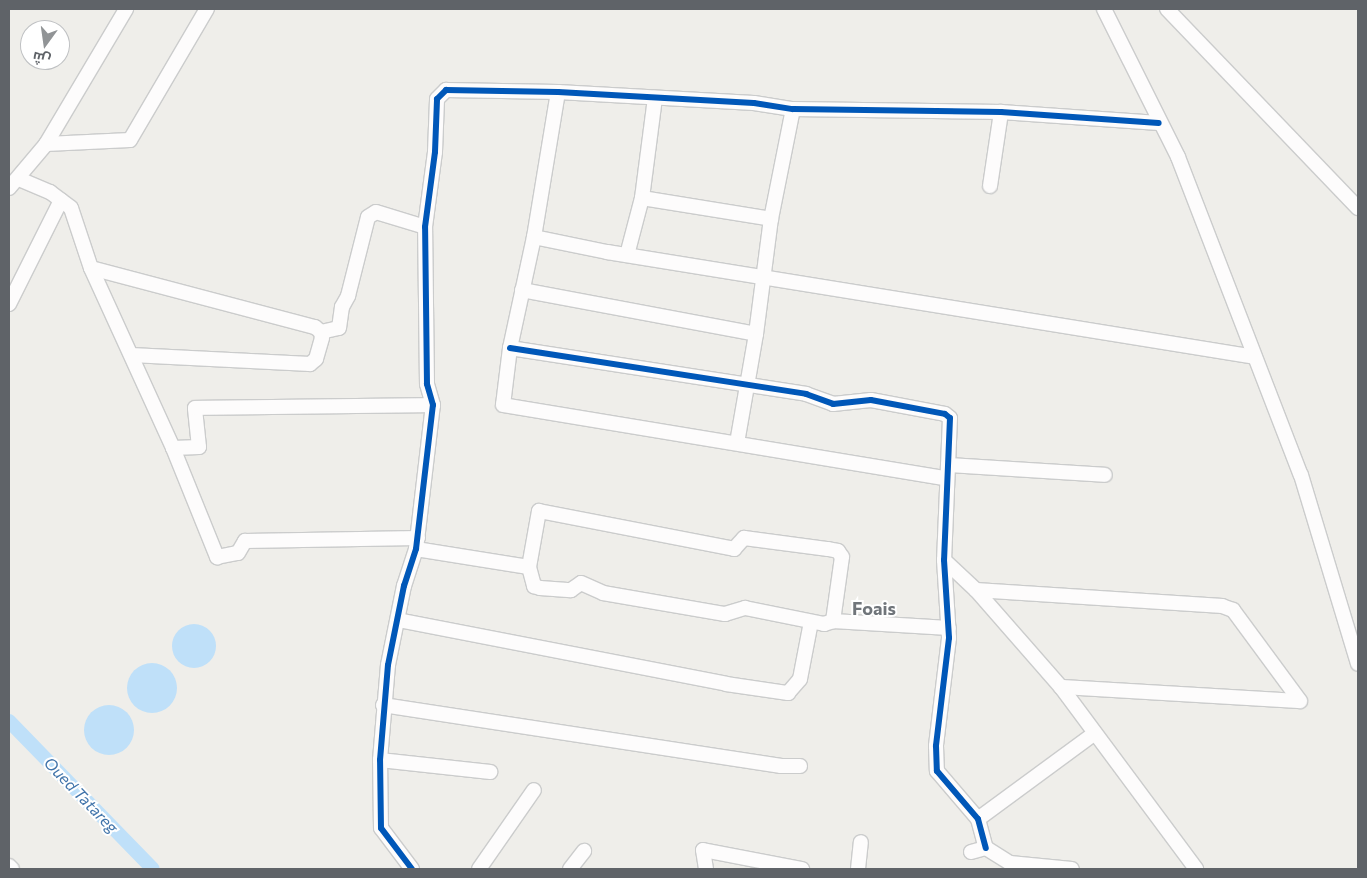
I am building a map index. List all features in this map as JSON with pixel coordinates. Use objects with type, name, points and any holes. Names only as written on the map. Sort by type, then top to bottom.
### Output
[{"type":"street","points":[[126,9],[46,144],[14,184],[61,200],[71,208],[91,268],[173,448],[217,557],[238,552],[245,541],[417,544],[529,568]]},
{"type":"street","points":[[46,144],[130,140],[207,9]]},
{"type":"street","points":[[1104,9],[1159,123],[1178,157],[1301,475],[1358,664]]},
{"type":"street","points":[[1167,9],[1358,208]]},
{"type":"street","points":[[412,869],[381,828],[380,760],[383,705],[388,664],[417,544],[433,405],[427,384],[425,227],[436,152],[437,99],[446,90],[558,92],[754,103],[794,109],[1001,112],[1159,123]]},
{"type":"street","points":[[558,92],[534,237],[510,348],[503,405],[738,443],[947,471],[1105,475]]},
{"type":"street","points":[[627,255],[642,198],[655,98]]},
{"type":"street","points":[[738,443],[745,386],[756,334],[771,219],[794,109]]},
{"type":"street","points":[[990,186],[1001,112]]},
{"type":"street","points":[[642,198],[771,219]]},
{"type":"street","points":[[9,304],[61,200]]},
{"type":"street","points":[[321,332],[339,328],[342,307],[348,296],[368,217],[376,212],[425,227]]},
{"type":"street","points":[[534,237],[627,255],[1255,357]]},
{"type":"street","points":[[91,268],[315,327],[321,332]]},
{"type":"street","points":[[522,290],[756,334]]},
{"type":"street","points":[[131,355],[310,364],[319,352],[321,332]]},
{"type":"street","points":[[510,348],[806,394],[833,404],[871,400],[945,414],[951,422],[947,471],[944,560],[948,628],[936,746],[937,771],[978,819],[986,848],[1010,866],[1072,869]]},
{"type":"street","points":[[173,448],[199,447],[195,408],[433,405]]},
{"type":"street","points":[[833,621],[842,556],[838,551],[744,538],[734,549],[539,511],[529,568],[534,586],[564,590],[581,584],[603,594],[725,614],[745,608],[824,624],[833,621],[948,628]]},
{"type":"street","points":[[944,560],[976,590],[1060,687],[1196,869]]},
{"type":"street","points":[[976,590],[1222,606],[1233,610],[1300,702],[1060,687]]},
{"type":"street","points":[[398,620],[726,684],[788,693],[800,679],[811,622]]},
{"type":"street","points":[[383,705],[781,766],[800,766]]},
{"type":"street","points":[[978,819],[1095,733]]},
{"type":"street","points":[[380,760],[490,772]]},
{"type":"street","points":[[479,869],[534,790]]},
{"type":"street","points":[[858,869],[860,842]]},
{"type":"street","points":[[971,852],[986,848]]},
{"type":"street","points":[[706,869],[703,850],[802,869]]},
{"type":"street","points":[[570,869],[584,851]]},
{"type":"street","points":[[9,866],[12,869]]},
{"type":"water","points":[[198,624],[210,630],[215,637],[215,655],[210,662],[203,667],[190,668],[182,665],[175,658],[172,642],[175,634],[182,627]]},
{"type":"water","points":[[152,663],[162,665],[170,670],[175,678],[177,688],[175,698],[170,706],[162,711],[152,713],[142,711],[134,706],[129,698],[127,688],[129,678],[134,670],[142,665]]},
{"type":"water","points":[[109,705],[118,707],[129,716],[134,730],[132,739],[123,750],[109,755],[100,753],[89,744],[84,730],[86,721],[95,710]]},
{"type":"waterway","name":"Oued Tatareg","points":[[9,721],[153,869]]},
{"type":"cycle path","points":[[412,869],[381,828],[380,760],[388,665],[404,586],[416,549],[433,405],[427,384],[425,227],[435,152],[437,99],[446,90],[558,92],[754,103],[793,109],[1001,112],[1159,123]]},
{"type":"cycle path","points":[[510,348],[806,394],[833,404],[871,400],[945,414],[950,418],[944,560],[949,638],[936,746],[937,771],[978,819],[986,848]]},
{"type":"district","name":"Foais","points":[[874,608]]}]
